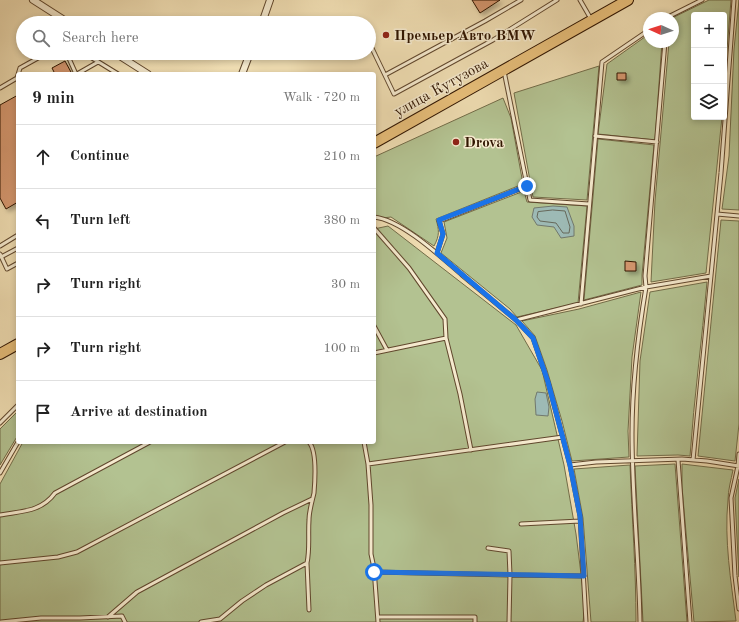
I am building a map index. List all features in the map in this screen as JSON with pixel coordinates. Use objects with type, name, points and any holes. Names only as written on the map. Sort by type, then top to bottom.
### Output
[{"type":"main road","name":"улица Кутузова","points":[[376,141],[628,0]]},
{"type":"main road","points":[[0,354],[16,345]]},
{"type":"street","points":[[33,0],[58,16]]},
{"type":"street","points":[[264,16],[270,0]]},
{"type":"street","points":[[126,60],[145,72]]},
{"type":"street","points":[[243,72],[247,60]]},
{"type":"lane","points":[[385,75],[521,0]]},
{"type":"lane","points":[[376,56],[394,94],[493,40],[557,0]]},
{"type":"lane","points":[[580,0],[592,20]]},
{"type":"lane","points":[[679,12],[702,0]]},
{"type":"lane","points":[[693,460],[717,214],[734,0]]},
{"type":"lane","points":[[581,304],[602,62],[643,34]]},
{"type":"lane","points":[[640,622],[632,462],[635,359],[646,287],[645,276],[665,48]]},
{"type":"lane","points":[[19,72],[20,68],[34,60]]},
{"type":"lane","points":[[70,60],[76,72]]},
{"type":"lane","points":[[95,60],[114,72]]},
{"type":"lane","points":[[80,72],[98,62]]},
{"type":"lane","points":[[504,69],[530,200],[589,204]]},
{"type":"lane","points":[[0,88],[16,79]]},
{"type":"lane","points":[[595,136],[657,142]]},
{"type":"lane","points":[[437,253],[443,234],[439,220],[527,186]]},
{"type":"lane","points":[[717,214],[739,216]]},
{"type":"lane","points":[[376,218],[390,221],[437,253],[516,320],[533,338],[548,382],[570,465],[580,521],[586,622]]},
{"type":"lane","points":[[376,230],[409,268],[445,319],[446,338],[460,394],[471,450]]},
{"type":"lane","points":[[0,246],[16,236]]},
{"type":"lane","points":[[16,249],[1,255],[8,269],[16,264]]},
{"type":"lane","points":[[516,320],[646,287],[711,276]]},
{"type":"lane","points":[[376,330],[387,350]]},
{"type":"lane","points":[[376,353],[446,338]]},
{"type":"lane","points":[[0,423],[16,407]]},
{"type":"lane","points":[[368,464],[563,437]]},
{"type":"lane","points":[[0,473],[17,444]]},
{"type":"lane","points":[[0,515],[36,509],[48,502],[55,493],[146,444]]},
{"type":"lane","points":[[0,563],[58,557],[77,552],[281,444]]},
{"type":"lane","points":[[308,610],[307,563],[309,554],[309,519],[312,499],[314,457],[310,444]]},
{"type":"lane","points":[[364,444],[368,464],[371,505],[371,554],[378,622]]},
{"type":"lane","points":[[739,454],[731,498],[735,576],[739,609]]},
{"type":"lane","points":[[678,460],[690,622]]},
{"type":"lane","points":[[570,465],[596,462],[693,460],[738,466]]},
{"type":"lane","points":[[108,617],[137,592],[283,513],[312,499]]},
{"type":"lane","points":[[521,524],[580,521]]},
{"type":"lane","points":[[488,548],[509,552],[509,622]]},
{"type":"lane","points":[[201,622],[220,618],[248,597],[307,563]]},
{"type":"lane","points":[[374,572],[584,576]]},
{"type":"lane","points":[[1,622],[41,618],[122,616],[125,622]]},
{"type":"lane","points":[[378,617],[475,617],[475,622]]},
{"type":"green space","points":[[709,0],[731,0],[727,50],[727,12],[691,12],[691,120],[722,120],[706,273],[651,282],[655,201],[668,48],[679,48],[679,15]]},
{"type":"green space","points":[[739,0],[739,210],[722,209],[729,156],[734,49]]},
{"type":"green space","points":[[643,38],[643,48],[662,48],[655,140],[598,134],[607,64]]},
{"type":"green space","points":[[599,66],[587,200],[533,197],[514,93]]},
{"type":"green space","points":[[503,98],[511,118],[523,184],[436,219],[438,232],[434,246],[391,217],[376,219],[376,156]]},
{"type":"green space","points":[[598,139],[654,145],[642,285],[584,300]]},
{"type":"green space","points":[[524,191],[527,202],[587,206],[578,303],[517,317],[510,309],[441,253],[447,238],[444,222]]},
{"type":"green space","points":[[721,220],[739,221],[739,424],[735,461],[698,456]]},
{"type":"green space","points":[[388,226],[516,325],[542,370],[564,465],[576,534],[585,606],[583,622],[0,622],[0,484],[22,444],[376,444],[376,229]]},
{"type":"green space","points":[[707,282],[690,456],[637,456],[640,361],[650,292]]},
{"type":"green space","points":[[641,292],[632,357],[628,431],[629,457],[572,461],[547,370],[535,336],[522,321],[579,309]]},
{"type":"green space","points":[[16,413],[16,438],[0,465],[0,429]]},
{"type":"green space","points":[[675,464],[687,622],[643,622],[635,466]]},
{"type":"green space","points":[[682,464],[733,470],[728,492],[727,530],[736,621],[694,622],[682,487]]},
{"type":"green space","points":[[630,465],[635,563],[636,622],[591,622],[583,518],[574,469]]},
{"type":"green space","points":[[739,479],[739,577],[735,498]]},
{"type":"water","points":[[553,206],[567,207],[574,226],[574,236],[561,238],[554,227],[537,225],[532,217],[534,208]]},
{"type":"water","points":[[537,392],[546,393],[549,407],[548,416],[536,415],[535,399]]},
{"type":"building","points":[[472,0],[500,0],[480,13]]},
{"type":"building","points":[[65,61],[71,72],[54,72],[52,68]]},
{"type":"building","points":[[617,73],[626,73],[626,80],[617,80]]},
{"type":"building","points":[[16,96],[16,203],[6,209],[0,198],[0,105]]},
{"type":"building","points":[[625,261],[636,262],[636,271],[625,271]]},
{"type":"place","name":"Премьер Авто BMW","points":[[386,35]]},
{"type":"place","name":"Drova","points":[[456,142]]},
{"type":"route","points":[[374,572],[584,576],[580,516],[570,465],[548,382],[533,338],[516,320],[437,253],[443,234],[439,220],[527,186]]}]
